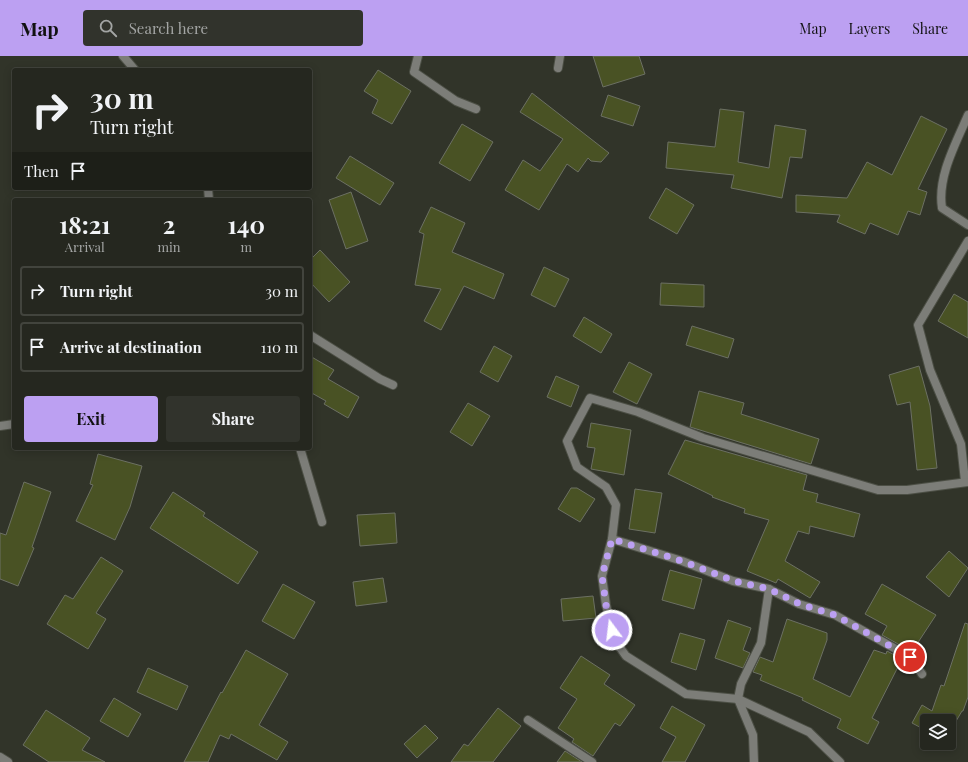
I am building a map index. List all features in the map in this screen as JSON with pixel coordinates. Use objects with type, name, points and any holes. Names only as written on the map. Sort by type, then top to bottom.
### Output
[{"type":"street","points":[[123,56],[133,68]]},
{"type":"street","points":[[418,56],[414,72],[456,101],[476,109]]},
{"type":"street","points":[[558,68],[560,56]]},
{"type":"street","points":[[968,115],[952,154],[940,194],[942,208],[968,225]]},
{"type":"street","points":[[840,762],[809,732],[738,699],[686,694],[626,656],[616,642],[606,605],[602,576],[612,539],[616,505],[606,488],[577,467],[567,441],[590,398],[638,412],[703,438],[878,490],[907,490],[967,481],[961,444],[930,370],[918,325],[968,241]]},
{"type":"street","points":[[312,336],[380,379],[393,385]]},
{"type":"street","points":[[0,426],[12,424]]},
{"type":"street","points":[[301,450],[322,522]]},
{"type":"street","points":[[612,539],[682,561],[734,581],[769,589],[800,604],[835,615],[910,657],[922,674]]},
{"type":"street","points":[[754,762],[753,734],[738,699],[741,684],[761,643],[769,589]]},
{"type":"street","points":[[528,720],[592,762]]},
{"type":"street","points":[[0,757],[8,762]]},
{"type":"building","points":[[593,56],[639,56],[645,74],[603,87]]},
{"type":"building","points":[[378,70],[411,91],[392,124],[372,113],[378,100],[364,91]]},
{"type":"building","points":[[532,93],[609,153],[601,162],[591,161],[588,158],[578,172],[567,164],[539,210],[505,190],[523,160],[540,171],[563,139],[520,112]]},
{"type":"building","points":[[608,95],[640,106],[633,126],[601,116]]},
{"type":"building","points":[[720,109],[744,112],[738,162],[769,168],[775,125],[806,130],[802,158],[790,157],[782,198],[731,188],[734,175],[666,168],[668,142],[715,147]]},
{"type":"building","points":[[921,116],[947,129],[918,189],[927,192],[920,215],[908,211],[898,235],[870,223],[865,234],[837,222],[840,215],[796,212],[796,195],[847,198],[867,162],[892,175]]},
{"type":"building","points":[[462,124],[493,142],[470,181],[439,163]]},
{"type":"building","points":[[350,156],[394,183],[380,205],[336,178]]},
{"type":"building","points":[[666,188],[694,205],[677,234],[649,218]]},
{"type":"building","points":[[351,192],[368,241],[346,249],[329,200]]},
{"type":"building","points":[[431,207],[465,223],[452,252],[504,274],[494,299],[464,286],[441,330],[424,321],[441,289],[415,285],[424,234],[419,232]]},
{"type":"building","points":[[320,250],[350,282],[329,302],[312,284],[312,258]]},
{"type":"building","points":[[544,267],[569,279],[555,307],[531,295]]},
{"type":"building","points":[[661,283],[704,285],[704,307],[660,305]]},
{"type":"building","points":[[954,294],[968,302],[968,338],[938,321]]},
{"type":"building","points":[[584,317],[612,334],[601,353],[573,336]]},
{"type":"building","points":[[692,326],[734,339],[728,358],[686,345]]},
{"type":"building","points":[[494,346],[512,356],[498,382],[480,372]]},
{"type":"building","points":[[312,357],[334,370],[328,379],[359,397],[348,418],[324,404],[326,401],[312,393]]},
{"type":"building","points":[[629,362],[652,374],[637,404],[613,392]]},
{"type":"building","points":[[919,366],[930,406],[937,468],[917,470],[910,402],[897,405],[889,375]]},
{"type":"building","points":[[556,376],[579,386],[571,407],[547,397]]},
{"type":"building","points":[[699,391],[744,403],[741,414],[819,439],[811,464],[690,427]]},
{"type":"building","points":[[468,403],[490,416],[472,446],[450,432]]},
{"type":"building","points":[[591,423],[631,430],[624,475],[591,469],[595,448],[587,447]]},
{"type":"building","points":[[685,440],[807,475],[803,490],[818,494],[816,502],[860,514],[854,537],[810,526],[809,534],[798,531],[785,561],[820,582],[810,598],[778,579],[776,583],[747,571],[769,520],[744,513],[745,509],[712,497],[713,496],[668,474]]},
{"type":"building","points":[[98,454],[142,466],[130,507],[115,540],[76,521],[93,485],[90,484]]},
{"type":"building","points":[[24,482],[51,492],[32,547],[34,548],[18,586],[0,579],[0,533],[6,535]]},
{"type":"building","points":[[571,488],[577,488],[595,499],[580,522],[558,509]]},
{"type":"building","points":[[635,489],[662,493],[655,533],[629,529]]},
{"type":"building","points":[[173,492],[205,513],[203,516],[258,552],[238,584],[150,528]]},
{"type":"building","points":[[395,513],[397,543],[360,546],[357,515]]},
{"type":"building","points":[[949,551],[968,568],[949,597],[926,577]]},
{"type":"building","points":[[101,557],[123,571],[96,613],[106,619],[88,649],[47,624],[65,595],[73,599]]},
{"type":"building","points":[[670,570],[702,579],[694,609],[662,600]]},
{"type":"building","points":[[383,578],[387,602],[356,606],[353,582]]},
{"type":"building","points":[[283,584],[315,602],[294,639],[262,621]]},
{"type":"building","points":[[882,584],[936,615],[915,647],[910,644],[907,649],[882,635],[887,626],[865,614]]},
{"type":"building","points":[[593,596],[596,618],[563,621],[561,599]]},
{"type":"building","points":[[787,619],[827,633],[827,640],[813,679],[850,697],[874,650],[886,654],[887,651],[902,659],[872,718],[879,722],[868,744],[837,728],[841,719],[802,700],[803,698],[760,680],[762,675],[753,672],[760,657],[773,662]]},
{"type":"building","points":[[728,620],[751,628],[743,650],[750,653],[743,668],[715,658]]},
{"type":"building","points":[[965,623],[968,624],[968,697],[963,711],[956,721],[956,714],[920,714],[920,727],[912,723],[922,705],[932,711],[941,685],[944,686]]},
{"type":"building","points":[[680,633],[705,640],[696,670],[671,662]]},
{"type":"building","points":[[246,650],[288,674],[259,725],[288,742],[277,760],[231,734],[229,739],[220,735],[208,762],[184,762],[221,692],[222,693]]},
{"type":"building","points":[[581,656],[610,675],[604,684],[635,705],[620,726],[615,723],[593,756],[572,742],[574,739],[558,728],[577,699],[560,688]]},
{"type":"building","points":[[148,668],[188,686],[177,710],[137,692]]},
{"type":"building","points":[[114,698],[141,714],[128,737],[100,721]]},
{"type":"building","points":[[672,706],[705,725],[685,762],[662,762],[676,737],[660,728]]},
{"type":"building","points":[[498,708],[521,726],[493,762],[451,762],[464,744],[468,746]]},
{"type":"building","points":[[46,710],[90,738],[82,750],[105,762],[49,762],[23,745]]},
{"type":"building","points":[[425,725],[438,738],[417,758],[404,744]]},
{"type":"building","points":[[565,751],[582,762],[557,762]]},
{"type":"route","points":[[612,630],[606,605],[602,576],[612,539],[682,561],[734,581],[769,589],[800,604],[835,615],[910,657]]}]
